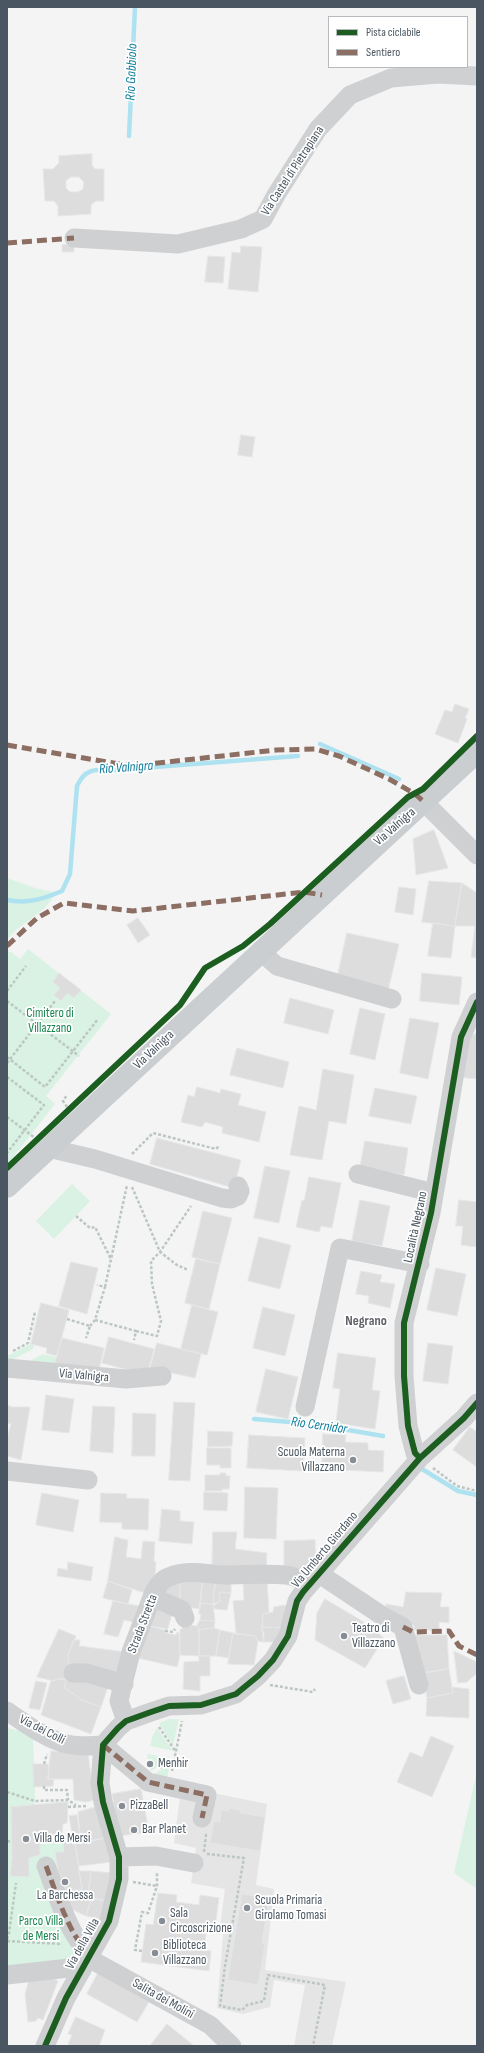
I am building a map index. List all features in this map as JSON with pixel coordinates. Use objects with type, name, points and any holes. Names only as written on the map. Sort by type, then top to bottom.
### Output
[{"type":"main road","points":[[424,802],[477,752]]},
{"type":"main road","name":"Via Valnigra","points":[[7,1187],[40,1142],[260,952],[378,842],[424,802]]},
{"type":"street","name":"Via Castel di Pietrapiana","points":[[74,238],[178,244],[241,230],[263,219],[276,195],[318,130],[350,95],[391,78],[438,74],[477,76]]},
{"type":"street","points":[[424,802],[477,856]]},
{"type":"street","points":[[260,952],[277,966],[392,999]]},
{"type":"street","name":"Località Negrano","points":[[420,1458],[415,1453],[408,1426],[404,1323],[420,1264],[461,1037],[477,1002]]},
{"type":"street","points":[[40,1142],[95,1159],[124,1172],[231,1199],[238,1196],[240,1191],[238,1186]]},
{"type":"street","name":"Località Negrano","points":[[358,1174],[434,1193]]},
{"type":"street","name":"Località Negrano","points":[[305,1407],[340,1248],[420,1264]]},
{"type":"street","name":"Via Valnigra","points":[[7,1368],[126,1379],[162,1376]]},
{"type":"street","name":"Via Umberto Giordano","points":[[126,1721],[153,1717],[169,1706],[201,1705],[236,1694],[258,1676],[277,1654],[288,1636],[297,1602],[314,1579],[420,1458],[464,1418],[477,1403]]},
{"type":"street","points":[[7,1471],[88,1480]]},
{"type":"street","name":"Strada Stretta","points":[[126,1721],[119,1700],[131,1652],[152,1597],[160,1584],[168,1577],[182,1573],[287,1575],[314,1579]]},
{"type":"street","name":"Via Umberto Giordano","points":[[314,1579],[403,1627],[419,1685]]},
{"type":"street","points":[[152,1597],[182,1610],[185,1618]]},
{"type":"street","points":[[72,1672],[87,1673],[124,1684]]},
{"type":"street","name":"Via dei Colli","points":[[7,1711],[28,1725],[63,1743],[103,1746]]},
{"type":"street","points":[[126,1721],[103,1746],[148,1782],[207,1796],[202,1818]]},
{"type":"street","name":"Via della Villa","points":[[45,2046],[85,1956],[109,1921],[119,1879],[119,1857],[103,1802],[100,1782],[103,1746]]},
{"type":"street","points":[[119,1857],[187,1856]]},
{"type":"street","points":[[7,1975],[69,1968],[85,1956],[64,1912],[46,1866]]},
{"type":"street","name":"Salita dei Molini","points":[[85,1956],[210,2025],[232,2046]]},
{"type":"path","points":[[7,991],[26,966]]},
{"type":"path","points":[[7,1001],[79,1056]]},
{"type":"path","points":[[7,1063],[55,1001]]},
{"type":"path","points":[[7,1057],[45,1087],[98,1019]]},
{"type":"path","points":[[7,1077],[44,1105],[7,1153]]},
{"type":"path","points":[[63,1114],[70,1107],[63,1101],[67,1094]]},
{"type":"path","points":[[7,1117],[31,1135]]},
{"type":"path","points":[[86,1338],[90,1326],[95,1320],[112,1260],[124,1172],[153,1133],[216,1149],[219,1146]]},
{"type":"path","points":[[131,1185],[160,1252],[177,1265],[188,1270]]},
{"type":"path","points":[[95,1320],[157,1336],[161,1321],[152,1284],[151,1261],[160,1252],[201,1192]]},
{"type":"path","points":[[76,1216],[90,1228],[95,1227],[112,1260]]},
{"type":"path","points":[[98,1285],[105,1287]]},
{"type":"path","points":[[7,1355],[28,1343],[35,1312]]},
{"type":"path","points":[[66,1319],[90,1326]]},
{"type":"path","points":[[134,1340],[136,1331]]},
{"type":"path","points":[[420,1458],[457,1486],[477,1491]]},
{"type":"path","points":[[266,1684],[313,1692],[314,1689]]},
{"type":"path","points":[[169,1788],[182,1716]]},
{"type":"path","points":[[153,1717],[176,1753]]},
{"type":"path","points":[[44,1764],[46,1755]]},
{"type":"path","points":[[44,1786],[44,1790],[67,1790],[68,1800]]},
{"type":"path","points":[[7,1792],[35,1801],[68,1800],[76,1805],[68,1806]]},
{"type":"path","points":[[202,1818],[199,1835],[206,1835],[203,1853],[244,1858],[225,1966],[220,2006],[242,2010],[247,2005],[264,2001],[268,1975],[325,1986],[313,2046]]},
{"type":"path","points":[[7,1841],[12,1842]]},
{"type":"path","points":[[131,1881],[157,1886],[148,1913],[142,1912],[135,1950],[142,1951]]},
{"type":"path","points":[[16,1883],[7,1940],[85,1956]]},
{"type":"shaded area","name":"Scuola Primaria Girolamo Tomasi","points":[[178,1786],[267,1804],[256,1885],[274,1889],[265,1970],[346,1982],[332,2046],[294,2046],[305,1985],[274,1980],[270,2007],[243,2014],[217,2008],[223,1935],[220,1927],[225,1889],[191,1883],[196,1848],[174,1843],[180,1797]]},
{"type":"green space","points":[[7,878],[35,888],[57,893],[44,909],[17,929],[7,939]]},
{"type":"green space","name":"Cimitero di Villazzano","points":[[28,949],[111,1014],[46,1096],[55,1104],[7,1165],[7,951],[11,952],[20,959]]},
{"type":"green space","points":[[72,1184],[90,1201],[54,1239],[36,1221]]},
{"type":"green space","points":[[31,1344],[34,1345],[33,1349],[10,1361],[7,1356]]},
{"type":"green space","points":[[43,1354],[56,1357],[55,1364],[22,1365]]},
{"type":"green space","points":[[169,1719],[179,1719],[173,1745],[159,1723]]},
{"type":"green space","name":"Parco Villa de Mersi","points":[[7,1728],[33,1734],[35,1801],[34,1805],[11,1807],[12,1857],[10,1876],[29,1877],[29,1858],[40,1855],[40,1836],[62,1835],[64,1852],[55,1853],[58,1873],[78,1953],[75,1959],[7,1967]]},
{"type":"green space","points":[[157,1728],[173,1751],[150,1746]]},
{"type":"green space","points":[[147,1754],[171,1758],[151,1771]]},
{"type":"green space","points":[[170,1764],[166,1784],[151,1776]]},
{"type":"green space","points":[[477,1771],[477,1889],[454,1873]]},
{"type":"building","points":[[92,154],[92,165],[95,169],[104,169],[104,201],[96,201],[91,205],[91,214],[58,216],[58,206],[54,201],[45,201],[43,169],[53,169],[59,163],[59,156]],"holes":[[[71,177],[79,177],[84,182],[83,189],[78,192],[70,192],[66,188],[66,181]]]},
{"type":"building","points":[[74,244],[74,252],[62,252],[62,245]]},
{"type":"building","points":[[241,246],[262,247],[258,292],[228,289],[232,252],[240,253]]},
{"type":"building","points":[[208,256],[225,257],[223,283],[205,282]]},
{"type":"building","points":[[241,435],[255,437],[252,457],[238,455]]},
{"type":"building","points":[[455,704],[469,709],[458,743],[435,734],[445,710],[452,712]]},
{"type":"building","points":[[434,830],[448,868],[416,875],[413,839]]},
{"type":"building","points":[[429,881],[462,883],[455,926],[422,922]]},
{"type":"building","points":[[462,883],[477,893],[477,958],[471,957],[475,926],[455,926]]},
{"type":"building","points":[[399,887],[416,889],[413,915],[395,912]]},
{"type":"building","points":[[138,918],[150,935],[138,943],[127,925]]},
{"type":"building","points":[[433,923],[455,926],[451,958],[428,956]]},
{"type":"building","points":[[347,933],[399,944],[388,991],[337,979]]},
{"type":"building","points":[[59,973],[81,990],[74,998],[67,993],[61,1001],[54,995],[60,988],[53,982]]},
{"type":"building","points":[[422,973],[462,977],[459,1005],[420,1001]]},
{"type":"building","points":[[290,998],[334,1010],[328,1034],[284,1023]]},
{"type":"building","points":[[360,1008],[385,1014],[375,1060],[350,1054]]},
{"type":"building","points":[[410,1018],[439,1023],[428,1079],[400,1073]]},
{"type":"building","points":[[477,1034],[477,1079],[457,1077],[465,1035]]},
{"type":"building","points":[[237,1048],[289,1062],[283,1088],[230,1075]]},
{"type":"building","points":[[323,1069],[354,1075],[346,1124],[329,1121],[322,1160],[290,1155],[299,1106],[316,1110]]},
{"type":"building","points":[[197,1087],[220,1093],[221,1089],[241,1094],[238,1105],[266,1112],[259,1142],[222,1133],[223,1127],[205,1122],[202,1127],[181,1122],[188,1095],[194,1097]]},
{"type":"building","points":[[375,1088],[417,1096],[411,1124],[369,1116]]},
{"type":"building","points":[[157,1138],[241,1160],[234,1188],[150,1164]]},
{"type":"building","points":[[365,1141],[408,1148],[404,1175],[360,1168]]},
{"type":"building","points":[[265,1166],[290,1171],[279,1223],[254,1218]]},
{"type":"building","points":[[309,1177],[341,1183],[332,1228],[321,1226],[319,1232],[296,1227],[302,1200],[304,1201]]},
{"type":"building","points":[[360,1200],[390,1206],[382,1246],[352,1241]]},
{"type":"building","points":[[459,1200],[477,1202],[477,1247],[461,1245],[463,1226],[456,1226]]},
{"type":"building","points":[[203,1211],[232,1218],[220,1264],[192,1257]]},
{"type":"building","points":[[259,1237],[291,1245],[280,1289],[248,1281]]},
{"type":"building","points":[[196,1259],[220,1264],[209,1309],[185,1303]]},
{"type":"building","points":[[71,1262],[98,1268],[87,1314],[59,1306]]},
{"type":"building","points":[[436,1268],[466,1274],[457,1316],[427,1310]]},
{"type":"building","points":[[361,1271],[382,1275],[380,1282],[395,1284],[390,1308],[368,1303],[369,1296],[356,1294]]},
{"type":"building","points":[[41,1303],[69,1310],[57,1356],[46,1353],[47,1348],[31,1344]]},
{"type":"building","points":[[192,1305],[218,1312],[207,1355],[181,1349]]},
{"type":"building","points":[[263,1307],[295,1315],[285,1356],[253,1348]]},
{"type":"building","points":[[109,1337],[154,1349],[147,1375],[102,1363]]},
{"type":"building","points":[[62,1338],[104,1348],[98,1374],[55,1363]]},
{"type":"building","points":[[157,1343],[201,1354],[195,1378],[150,1368]]},
{"type":"building","points":[[428,1343],[453,1346],[448,1384],[423,1381]]},
{"type":"building","points":[[338,1353],[376,1358],[372,1390],[380,1391],[375,1429],[336,1423],[340,1389],[333,1388]]},
{"type":"building","points":[[266,1369],[298,1377],[288,1419],[256,1412]]},
{"type":"building","points":[[46,1395],[74,1399],[69,1433],[42,1430]]},
{"type":"building","points":[[174,1402],[195,1403],[190,1481],[169,1480]]},
{"type":"building","points":[[7,1405],[12,1407],[30,1407],[21,1460],[7,1456],[7,1438],[11,1424],[7,1423]]},
{"type":"building","points":[[93,1406],[115,1407],[113,1453],[90,1451]]},
{"type":"building","points":[[133,1413],[156,1414],[155,1456],[132,1456]]},
{"type":"building","points":[[470,1427],[477,1432],[477,1467],[453,1450]]},
{"type":"building","points":[[208,1431],[233,1432],[232,1446],[208,1447]]},
{"type":"building","name":"Scuola Materna Villazzano","points":[[323,1434],[346,1435],[345,1442],[368,1443],[368,1450],[384,1451],[383,1472],[322,1469]]},
{"type":"building","points":[[249,1435],[305,1438],[303,1471],[247,1468]]},
{"type":"building","points":[[207,1448],[231,1448],[231,1468],[220,1468],[220,1465],[207,1465]]},
{"type":"building","points":[[220,1473],[226,1473],[226,1476],[230,1476],[229,1489],[222,1489],[222,1491],[205,1491],[205,1475],[220,1475]]},
{"type":"building","points":[[245,1487],[278,1488],[276,1539],[244,1538]]},
{"type":"building","points":[[204,1492],[228,1493],[227,1511],[204,1510]]},
{"type":"building","points":[[42,1493],[79,1500],[73,1532],[36,1525]]},
{"type":"building","points":[[101,1493],[127,1494],[126,1498],[149,1499],[148,1530],[122,1529],[122,1523],[100,1522]]},
{"type":"building","points":[[162,1509],[180,1511],[180,1521],[194,1522],[192,1544],[159,1541]]},
{"type":"building","points":[[213,1532],[237,1532],[235,1549],[267,1553],[266,1570],[212,1569]]},
{"type":"building","points":[[115,1537],[128,1540],[126,1557],[141,1559],[143,1541],[155,1542],[154,1561],[156,1562],[154,1589],[148,1594],[108,1581]]},
{"type":"building","points":[[315,1540],[316,1568],[284,1569],[284,1541]]},
{"type":"building","points":[[68,1562],[93,1567],[91,1581],[57,1576],[58,1568],[67,1570]]},
{"type":"building","points":[[203,1577],[200,1609],[180,1606],[180,1580]]},
{"type":"building","points":[[203,1577],[216,1578],[213,1604],[200,1603]]},
{"type":"building","points":[[216,1578],[231,1579],[231,1593],[219,1592],[220,1601],[213,1604]]},
{"type":"building","points":[[267,1579],[269,1612],[263,1614],[262,1631],[264,1632],[264,1642],[258,1641],[255,1636],[236,1634],[233,1601],[244,1600],[243,1581]]},
{"type":"building","points":[[180,1580],[180,1606],[159,1598],[173,1581]]},
{"type":"building","points":[[108,1581],[132,1590],[128,1604],[103,1598]]},
{"type":"building","points":[[219,1592],[231,1593],[227,1610],[215,1609],[213,1606],[220,1601]]},
{"type":"building","points":[[406,1592],[442,1593],[440,1607],[449,1607],[449,1623],[439,1622],[439,1630],[414,1630],[414,1625],[404,1624],[384,1613],[386,1604],[403,1607]]},
{"type":"building","points":[[325,1599],[359,1619],[384,1638],[365,1668],[315,1640],[317,1613]]},
{"type":"building","points":[[113,1601],[144,1607],[138,1623],[124,1620],[118,1637],[104,1634]]},
{"type":"building","points":[[158,1602],[174,1608],[167,1631],[147,1625]]},
{"type":"building","points":[[200,1603],[213,1604],[215,1621],[200,1620]]},
{"type":"building","points":[[288,1605],[284,1628],[262,1627],[263,1614],[273,1612],[274,1607]]},
{"type":"building","points":[[200,1620],[215,1621],[214,1628],[199,1630],[197,1626]]},
{"type":"building","points":[[147,1625],[166,1629],[165,1633],[176,1635],[177,1632],[179,1633],[180,1655],[177,1667],[138,1658]]},
{"type":"building","points":[[187,1625],[197,1626],[199,1630],[199,1656],[180,1655],[180,1630]]},
{"type":"building","points":[[262,1627],[284,1628],[281,1642],[264,1642]]},
{"type":"building","points":[[214,1628],[220,1630],[216,1656],[199,1656],[199,1630]]},
{"type":"building","points":[[59,1629],[76,1636],[68,1655],[69,1667],[66,1679],[57,1679],[54,1681],[37,1677]]},
{"type":"building","points":[[220,1630],[233,1633],[229,1658],[216,1656]]},
{"type":"building","points":[[233,1633],[255,1636],[258,1641],[254,1665],[228,1664]]},
{"type":"building","points":[[413,1635],[447,1635],[449,1669],[418,1674]]},
{"type":"building","points":[[74,1640],[80,1640],[79,1646],[126,1652],[116,1676],[69,1667],[68,1655]]},
{"type":"building","points":[[454,1651],[477,1662],[477,1673],[467,1682],[458,1683]]},
{"type":"building","points":[[199,1656],[210,1656],[210,1676],[200,1676],[200,1691],[183,1689],[184,1662],[199,1661]]},
{"type":"building","points":[[449,1669],[453,1693],[427,1698],[423,1673]]},
{"type":"building","points":[[404,1676],[411,1699],[393,1704],[386,1681]]},
{"type":"building","points":[[57,1679],[66,1679],[65,1688],[82,1700],[101,1707],[91,1734],[41,1715],[51,1680],[54,1681]]},
{"type":"building","points":[[66,1679],[110,1681],[101,1707],[82,1700],[65,1688]]},
{"type":"building","points":[[36,1681],[47,1683],[40,1710],[29,1708]]},
{"type":"building","points":[[452,1687],[469,1689],[469,1718],[426,1716],[427,1698],[453,1693]]},
{"type":"building","points":[[431,1736],[454,1746],[432,1797],[397,1782],[410,1752],[422,1757]]},
{"type":"building","points":[[51,1751],[88,1753],[94,1800],[86,1802],[74,1800],[73,1779],[48,1779]]},
{"type":"building","points":[[33,1764],[49,1764],[48,1779],[54,1779],[53,1786],[34,1787]]},
{"type":"building","points":[[141,1789],[149,1832],[119,1836],[112,1794]]},
{"type":"building","name":"Villa de Mersi","points":[[68,1802],[67,1823],[63,1824],[62,1835],[40,1836],[40,1855],[29,1858],[29,1877],[10,1876],[12,1857],[11,1807]]},
{"type":"building","points":[[96,1807],[106,1838],[81,1843],[78,1812]]},
{"type":"building","points":[[229,1808],[240,1810],[240,1813],[265,1817],[260,1851],[210,1843],[214,1821],[220,1822],[221,1810],[229,1811]]},
{"type":"building","points":[[77,1815],[81,1843],[75,1844],[82,1889],[64,1892],[58,1873],[55,1852],[64,1852],[62,1835],[72,1834],[69,1816]]},
{"type":"building","points":[[106,1838],[111,1862],[79,1866],[75,1844]]},
{"type":"building","points":[[79,1871],[91,1871],[88,1898],[92,1898],[86,1916],[67,1907],[64,1892],[82,1889]]},
{"type":"building","points":[[91,1871],[113,1873],[107,1901],[88,1898]]},
{"type":"building","points":[[158,1893],[177,1895],[176,1902],[199,1905],[200,1895],[219,1898],[215,1928],[207,1927],[204,1950],[211,1951],[209,1971],[141,1962],[146,1924],[153,1925]]},
{"type":"building","points":[[242,1894],[269,1898],[262,1943],[265,1944],[258,1985],[228,1980]]},
{"type":"building","points":[[92,1898],[107,1901],[102,1919],[86,1916]]},
{"type":"building","points":[[98,1973],[149,2002],[137,2022],[87,1994]]},
{"type":"building","points":[[45,1975],[58,1981],[43,2020],[38,2018],[36,2021],[28,2022],[25,1994],[29,1980]]},
{"type":"building","points":[[76,2017],[105,2030],[99,2046],[72,2046],[68,2044],[72,2035],[68,2034]]},
{"type":"building","points":[[167,2024],[193,2045],[193,2046],[150,2046]]},
{"type":"waterway","name":"Rio Gabbiolo","points":[[129,136],[135,7]]},
{"type":"waterway","name":"Rio Valnigra","points":[[320,744],[399,779]]},
{"type":"waterway","name":"Rio Valnigra","points":[[7,900],[29,901],[62,891],[70,874],[77,786],[84,775],[93,770],[116,770],[298,756]]},
{"type":"waterway","name":"Rio Cernidor","points":[[254,1419],[313,1424],[383,1436]]},
{"type":"waterway","name":"Rio Cernidor","points":[[422,1469],[458,1491],[477,1495]]},
{"type":"marked path","points":[[7,243],[74,238]]},
{"type":"marked path","points":[[7,745],[131,766],[276,750],[315,749],[339,756],[389,779],[415,794],[424,802]]},
{"type":"marked path","points":[[7,946],[37,918],[64,903],[133,911],[304,892],[322,895]]},
{"type":"marked path","points":[[403,1627],[413,1632],[449,1631],[459,1646],[477,1655]]},
{"type":"marked path","points":[[103,1745],[148,1782],[207,1795],[202,1818]]},
{"type":"marked path","points":[[46,1866],[74,1934],[80,1943],[86,1948]]},
{"type":"cycle path","points":[[7,1168],[180,1005],[205,968],[243,946],[270,924],[408,797],[423,789],[477,736]]},
{"type":"cycle path","points":[[420,1458],[415,1453],[408,1426],[404,1376],[404,1323],[431,1213],[461,1037],[477,1002]]},
{"type":"cycle path","points":[[45,2046],[66,1998],[109,1921],[119,1879],[119,1857],[103,1802],[100,1783],[103,1745],[126,1721],[169,1706],[201,1705],[236,1694],[258,1676],[273,1660],[288,1636],[297,1601],[303,1592],[420,1458],[464,1418],[477,1403]]},
{"type":"place","name":"Scuola Materna Villazzano","points":[[353,1460]]},
{"type":"place","name":"Teatro di Villazzano","points":[[344,1636]]},
{"type":"place","name":"Menhir","points":[[150,1764]]},
{"type":"place","name":"PizzaBell","points":[[122,1806]]},
{"type":"place","name":"Bar Planet","points":[[134,1830]]},
{"type":"place","name":"Villa de Mersi","points":[[26,1839]]},
{"type":"place","name":"La Barchessa","points":[[65,1882]]},
{"type":"place","name":"Scuola Primaria Girolamo Tomasi","points":[[247,1908]]},
{"type":"place","name":"Sala Circoscrizione","points":[[162,1921]]},
{"type":"place","name":"Biblioteca Villazzano","points":[[155,1953]]},
{"type":"district","name":"Negrano","points":[[366,1321]]}]
